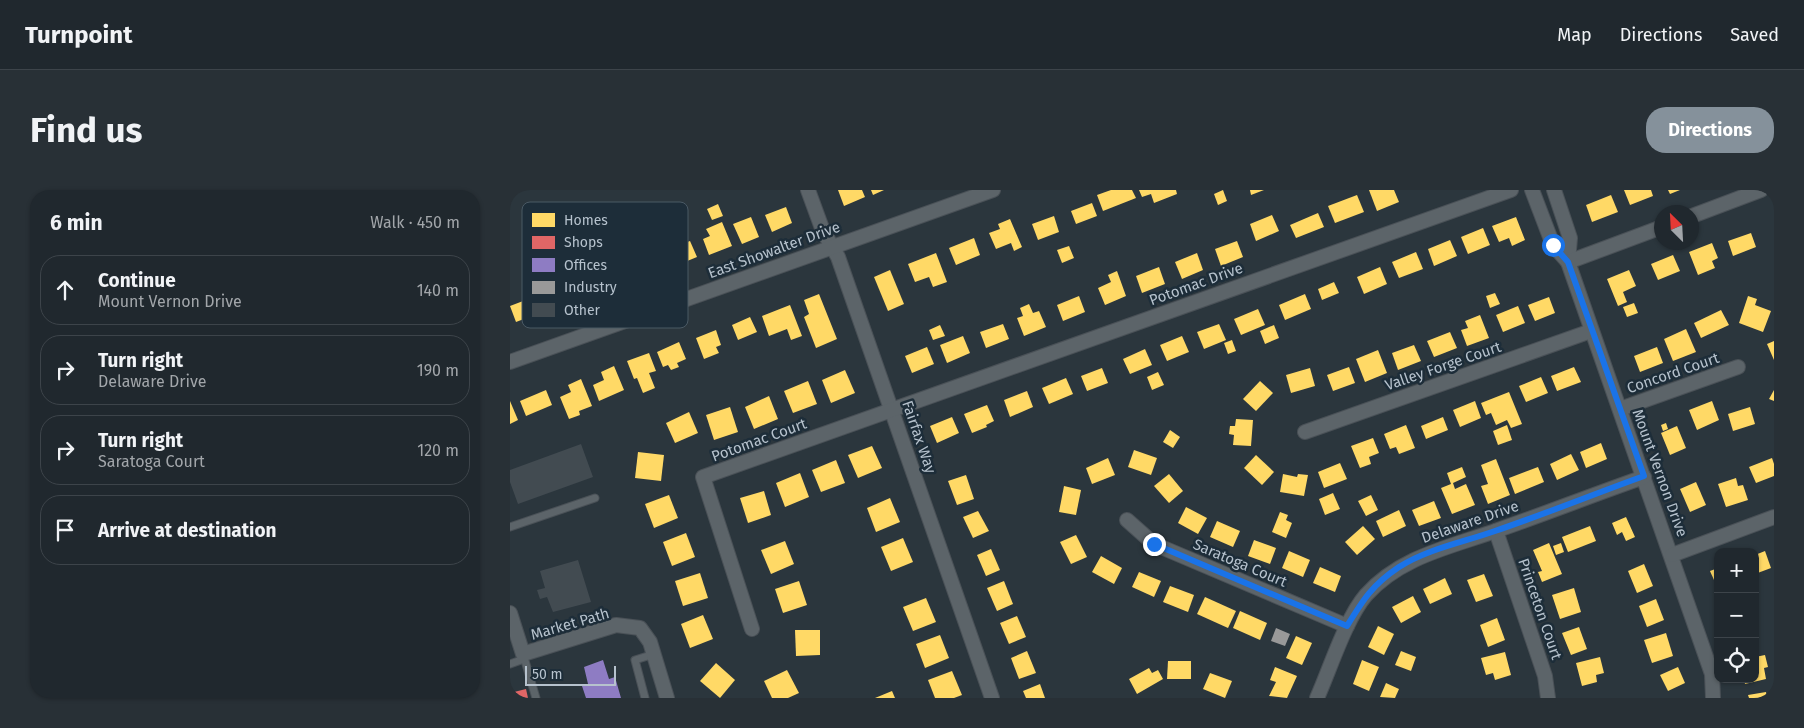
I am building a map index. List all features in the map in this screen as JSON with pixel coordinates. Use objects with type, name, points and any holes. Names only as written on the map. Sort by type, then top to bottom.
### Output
[{"type":"street","name":"Fairfax Way","points":[[808,190],[823,231],[838,257],[992,698]]},
{"type":"street","name":"East Showalter Drive","points":[[688,298],[993,190]]},
{"type":"street","name":"Potomac Drive","points":[[892,410],[1511,190]]},
{"type":"street","name":"Mount Vernon Drive","points":[[1532,190],[1553,245],[1568,262],[1672,555],[1712,674],[1713,698]]},
{"type":"street","name":"Mount Vernon Drive","points":[[1554,190],[1570,238],[1568,262]]},
{"type":"street","points":[[1699,213],[1761,190]]},
{"type":"street","points":[[1568,262],[1654,230]]},
{"type":"street","name":"East Showalter Drive","points":[[510,362],[605,328]]},
{"type":"street","name":"Valley Forge Court","points":[[1305,432],[1591,331]]},
{"type":"street","name":"Concord Court","points":[[1620,409],[1738,368]]},
{"type":"street","name":"Potomac Court","points":[[752,629],[703,477],[892,410]]},
{"type":"street","name":"Delaware Drive","points":[[1318,698],[1347,626],[1365,596],[1382,579],[1401,566],[1426,554],[1496,531],[1644,476]]},
{"type":"street","points":[[1672,555],[1774,518]]},
{"type":"street","name":"Saratoga Court","points":[[1127,520],[1154,544],[1347,626]]},
{"type":"street","name":"Princeton Court","points":[[1496,531],[1546,676],[1548,698]]},
{"type":"street","name":"Market Path","points":[[510,613],[524,657],[616,625],[640,628],[650,642],[667,698]]},
{"type":"lane","points":[[510,527],[595,498]]},
{"type":"lane","points":[[645,698],[634,660],[654,654]]},
{"type":"lane","points":[[510,664],[524,657]]},
{"type":"lane","name":"Market Path","points":[[524,657],[536,698]]},
{"type":"building: Homes","points":[[838,190],[862,190],[865,197],[844,206]]},
{"type":"building: Homes","points":[[871,190],[884,190],[873,195]]},
{"type":"building: Homes","points":[[1111,190],[1132,190],[1136,198],[1103,211],[1097,195]]},
{"type":"building: Homes","points":[[1139,190],[1176,190],[1177,194],[1154,203],[1151,194],[1142,197]]},
{"type":"building: Homes","points":[[1223,190],[1227,201],[1218,205],[1214,194]]},
{"type":"building: Homes","points":[[1250,190],[1264,190],[1251,195]]},
{"type":"building: Homes","points":[[1369,190],[1394,190],[1399,202],[1377,211]]},
{"type":"building: Homes","points":[[1624,190],[1651,190],[1653,196],[1630,205]]},
{"type":"building: Homes","points":[[1668,190],[1680,190],[1670,194]]},
{"type":"building: Homes","points":[[1357,195],[1364,212],[1335,223],[1328,206]]},
{"type":"building: Homes","points":[[1611,195],[1618,212],[1592,222],[1586,205]]},
{"type":"building: Homes","points":[[1092,203],[1097,216],[1076,224],[1071,211]]},
{"type":"building: Homes","points":[[718,204],[723,216],[712,220],[707,209]]},
{"type":"building: Homes","points":[[786,207],[792,223],[772,232],[765,215]]},
{"type":"building: Homes","points":[[1318,213],[1324,227],[1296,238],[1290,225]]},
{"type":"building: Homes","points":[[1272,215],[1279,231],[1256,241],[1250,224]]},
{"type":"building: Homes","points":[[1054,216],[1059,232],[1038,240],[1032,224]]},
{"type":"building: Homes","points":[[751,217],[759,237],[742,244],[733,224]]},
{"type":"building: Homes","points":[[1516,217],[1525,240],[1512,246],[1509,238],[1499,242],[1492,226]]},
{"type":"building: Homes","points":[[1010,219],[1022,247],[1014,251],[1011,243],[996,249],[989,233],[1000,229],[998,224]]},
{"type":"building: Homes","points":[[722,222],[732,246],[709,255],[703,239],[710,236],[706,229]]},
{"type":"building: Homes","points":[[1483,228],[1490,245],[1468,254],[1461,237]]},
{"type":"building: Homes","points":[[1751,233],[1756,247],[1733,256],[1728,241]]},
{"type":"building: Homes","points":[[974,238],[980,255],[956,265],[949,248]]},
{"type":"building: Homes","points":[[1450,240],[1457,256],[1434,266],[1428,249]]},
{"type":"building: Homes","points":[[690,241],[697,257],[688,261],[688,242]]},
{"type":"building: Homes","points":[[1237,241],[1243,257],[1221,266],[1215,249]]},
{"type":"building: Homes","points":[[1712,243],[1718,258],[1712,261],[1715,268],[1698,275],[1689,252],[1699,250],[1699,248]]},
{"type":"building: Homes","points":[[1069,246],[1074,258],[1062,263],[1057,250]]},
{"type":"building: Homes","points":[[1416,252],[1423,269],[1399,278],[1392,262]]},
{"type":"building: Homes","points":[[936,253],[947,282],[933,287],[929,277],[915,282],[908,264]]},
{"type":"building: Homes","points":[[1197,253],[1203,270],[1182,279],[1175,262]]},
{"type":"building: Homes","points":[[1673,255],[1680,271],[1658,280],[1651,264]]},
{"type":"building: Homes","points":[[1159,267],[1165,284],[1142,293],[1136,276]]},
{"type":"building: Homes","points":[[1380,267],[1387,284],[1364,294],[1357,277]]},
{"type":"building: Homes","points":[[890,270],[904,304],[888,311],[874,277]]},
{"type":"building: Homes","points":[[1629,270],[1636,286],[1623,292],[1627,302],[1618,306],[1607,279]]},
{"type":"building: Homes","points":[[1117,271],[1126,296],[1105,305],[1098,288],[1111,282],[1108,275]]},
{"type":"building: Homes","points":[[1334,282],[1339,293],[1322,300],[1318,289]]},
{"type":"building: Homes","points":[[1495,293],[1500,304],[1490,308],[1486,296]]},
{"type":"building: Homes","points":[[819,294],[837,339],[816,348],[804,317],[809,314],[804,300]]},
{"type":"building: Homes","points":[[1305,294],[1311,309],[1285,320],[1279,305]]},
{"type":"building: Homes","points":[[1079,296],[1085,312],[1063,321],[1057,305]]},
{"type":"building: Homes","points":[[1748,296],[1757,299],[1755,305],[1771,311],[1763,332],[1739,323]]},
{"type":"building: Homes","points":[[1549,297],[1555,313],[1535,321],[1528,305]]},
{"type":"building: Homes","points":[[522,301],[522,320],[516,322],[510,306]]},
{"type":"building: Homes","points":[[1634,303],[1638,313],[1627,317],[1623,307]]},
{"type":"building: Homes","points":[[1029,304],[1033,313],[1039,311],[1046,327],[1024,336],[1017,318],[1023,316],[1020,308]]},
{"type":"building: Homes","points":[[790,305],[802,336],[791,340],[787,329],[769,336],[762,316]]},
{"type":"building: Homes","points":[[1518,306],[1525,323],[1503,332],[1496,315]]},
{"type":"building: Homes","points":[[1258,309],[1265,325],[1241,335],[1234,319]]},
{"type":"building: Homes","points":[[1721,310],[1729,325],[1701,338],[1694,323]]},
{"type":"building: Homes","points":[[1480,315],[1489,338],[1467,346],[1461,330],[1468,328],[1465,321]]},
{"type":"building: Homes","points":[[750,317],[757,332],[738,340],[732,325]]},
{"type":"building: Homes","points":[[1003,324],[1009,339],[986,348],[980,332]]},
{"type":"building: Homes","points":[[1219,324],[1226,340],[1204,349],[1197,332]]},
{"type":"building: Homes","points":[[940,325],[945,336],[933,340],[929,330]]},
{"type":"building: Homes","points":[[1274,325],[1279,338],[1265,344],[1260,331]]},
{"type":"building: Homes","points":[[1686,329],[1696,352],[1673,361],[1664,339]]},
{"type":"building: Homes","points":[[716,330],[721,345],[716,347],[719,353],[704,359],[696,338]]},
{"type":"building: Homes","points":[[1450,332],[1457,348],[1434,357],[1427,341]]},
{"type":"building: Homes","points":[[963,336],[970,353],[947,363],[940,345]]},
{"type":"building: Homes","points":[[1182,336],[1189,352],[1167,361],[1160,345]]},
{"type":"building: Homes","points":[[1232,340],[1236,351],[1228,354],[1224,343]]},
{"type":"building: Homes","points":[[1774,341],[1774,360],[1767,344]]},
{"type":"building: Homes","points":[[679,342],[686,359],[677,363],[679,367],[671,370],[668,365],[663,367],[657,352]]},
{"type":"building: Homes","points":[[1414,345],[1421,361],[1398,370],[1392,353]]},
{"type":"building: Homes","points":[[927,347],[934,364],[912,373],[905,356]]},
{"type":"building: Homes","points":[[1657,347],[1663,363],[1640,372],[1634,356]]},
{"type":"building: Homes","points":[[1145,349],[1152,365],[1130,374],[1123,359]]},
{"type":"building: Homes","points":[[1378,350],[1387,373],[1365,382],[1356,359]]},
{"type":"building: Homes","points":[[649,353],[656,371],[649,373],[655,388],[643,393],[637,378],[634,379],[627,361]]},
{"type":"building: Homes","points":[[614,366],[624,390],[599,401],[593,385],[604,380],[601,372]]},
{"type":"building: Homes","points":[[1349,367],[1355,383],[1333,391],[1327,375]]},
{"type":"building: Homes","points":[[1574,367],[1581,382],[1557,391],[1551,376]]},
{"type":"building: Homes","points":[[1102,368],[1108,383],[1087,391],[1081,376]]},
{"type":"building: Homes","points":[[1310,368],[1315,386],[1291,393],[1286,375]]},
{"type":"building: Homes","points":[[845,370],[855,393],[831,403],[822,380]]},
{"type":"building: Homes","points":[[1158,372],[1164,385],[1152,390],[1147,377]]},
{"type":"building: Homes","points":[[1541,377],[1548,393],[1526,402],[1519,386]]},
{"type":"building: Homes","points":[[1066,378],[1073,394],[1049,404],[1042,388]]},
{"type":"building: Homes","points":[[581,379],[592,406],[579,411],[580,415],[569,419],[560,397],[571,392],[568,385]]},
{"type":"building: Homes","points":[[808,381],[817,404],[793,413],[784,391]]},
{"type":"building: Homes","points":[[1260,381],[1273,393],[1256,411],[1243,399]]},
{"type":"building: Homes","points":[[546,390],[552,405],[526,416],[520,401]]},
{"type":"building: Homes","points":[[1774,390],[1774,401],[1769,399]]},
{"type":"building: Homes","points":[[1027,391],[1033,407],[1010,417],[1004,400]]},
{"type":"building: Homes","points":[[1509,392],[1522,424],[1511,428],[1507,420],[1496,425],[1491,413],[1486,415],[1481,403]]},
{"type":"building: Homes","points":[[769,396],[778,419],[754,429],[745,407]]},
{"type":"building: Homes","points":[[510,401],[518,420],[510,424]]},
{"type":"building: Homes","points":[[1475,401],[1481,418],[1460,427],[1453,410]]},
{"type":"building: Homes","points":[[1712,401],[1719,420],[1697,430],[1689,410]]},
{"type":"building: Homes","points":[[987,405],[994,421],[986,425],[987,427],[972,433],[964,414]]},
{"type":"building: Homes","points":[[730,407],[738,432],[714,440],[706,415]]},
{"type":"building: Homes","points":[[1750,407],[1755,424],[1733,431],[1728,414]]},
{"type":"building: Homes","points":[[689,412],[698,433],[675,443],[666,423]]},
{"type":"building: Homes","points":[[952,417],[959,433],[937,443],[930,426]]},
{"type":"building: Homes","points":[[1443,417],[1448,430],[1426,439],[1421,426]]},
{"type":"building: Homes","points":[[1236,419],[1253,420],[1251,446],[1233,445],[1234,435],[1229,434],[1230,426],[1235,426]]},
{"type":"building: Homes","points":[[1666,423],[1668,429],[1663,431],[1661,425]]},
{"type":"building: Homes","points":[[1406,425],[1415,448],[1399,454],[1396,447],[1390,449],[1384,434]]},
{"type":"building: Homes","points":[[1507,425],[1512,440],[1498,445],[1493,431]]},
{"type":"building: Homes","points":[[1677,426],[1686,448],[1670,455],[1661,433]]},
{"type":"building: Homes","points":[[1170,430],[1180,437],[1173,448],[1163,442]]},
{"type":"building: Homes","points":[[1373,438],[1379,453],[1369,457],[1371,464],[1360,468],[1351,446]]},
{"type":"building: Homes","points":[[1601,443],[1607,459],[1586,468],[1580,452]]},
{"type":"building: Homes","points":[[872,446],[882,468],[858,478],[848,455]]},
{"type":"building: Homes","points":[[1134,450],[1157,458],[1151,475],[1128,467]]},
{"type":"building: Homes","points":[[638,452],[664,455],[661,481],[635,478]]},
{"type":"building: Homes","points":[[1571,454],[1579,470],[1557,480],[1550,464]]},
{"type":"building: Homes","points":[[1256,455],[1274,472],[1262,485],[1244,468]]},
{"type":"building: Homes","points":[[1108,458],[1115,475],[1092,484],[1086,468]]},
{"type":"building: Homes","points":[[1772,458],[1774,476],[1756,483],[1749,467]]},
{"type":"building: Homes","points":[[1496,459],[1510,495],[1488,504],[1481,486],[1488,484],[1481,465]]},
{"type":"building: Homes","points":[[836,460],[845,483],[821,492],[812,470]]},
{"type":"building: Homes","points":[[1340,463],[1347,479],[1324,488],[1318,472]]},
{"type":"building: Homes","points":[[1462,467],[1466,477],[1453,483],[1455,489],[1466,484],[1475,505],[1452,514],[1441,488],[1451,484],[1447,473]]},
{"type":"building: Homes","points":[[1538,467],[1544,482],[1515,494],[1509,478]]},
{"type":"building: Homes","points":[[800,473],[809,497],[785,507],[776,483]]},
{"type":"building: Homes","points":[[1169,474],[1183,491],[1169,503],[1154,486]]},
{"type":"building: Homes","points":[[1283,474],[1297,477],[1298,474],[1308,475],[1304,496],[1280,492]]},
{"type":"building: Homes","points":[[966,475],[974,499],[957,505],[948,481]]},
{"type":"building: Homes","points":[[1736,478],[1738,486],[1743,485],[1748,500],[1726,507],[1718,484]]},
{"type":"building: Homes","points":[[1696,482],[1706,505],[1690,512],[1680,489]]},
{"type":"building: Homes","points":[[1064,486],[1081,490],[1076,515],[1059,512]]},
{"type":"building: Homes","points":[[764,491],[771,515],[748,523],[740,498]]},
{"type":"building: Homes","points":[[1333,493],[1340,509],[1325,515],[1319,499]]},
{"type":"building: Homes","points":[[669,495],[678,518],[654,528],[645,504]]},
{"type":"building: Homes","points":[[1371,495],[1378,510],[1366,516],[1358,501]]},
{"type":"building: Homes","points":[[890,498],[900,522],[876,532],[867,508]]},
{"type":"building: Homes","points":[[1434,501],[1441,518],[1419,526],[1412,510]]},
{"type":"building: Homes","points":[[1186,507],[1207,518],[1198,534],[1178,523]]},
{"type":"building: Homes","points":[[1399,510],[1406,526],[1383,537],[1376,521]]},
{"type":"building: Homes","points":[[978,511],[989,531],[973,538],[963,517]]},
{"type":"building: Homes","points":[[1280,512],[1288,515],[1286,520],[1292,523],[1286,538],[1272,532]]},
{"type":"building: Homes","points":[[1626,517],[1635,537],[1626,541],[1622,532],[1617,535],[1612,523]]},
{"type":"building: Homes","points":[[1217,521],[1240,531],[1233,547],[1210,537]]},
{"type":"building: Homes","points":[[1363,526],[1375,539],[1357,555],[1345,542]]},
{"type":"building: Homes","points":[[1590,526],[1596,541],[1568,552],[1562,537]]},
{"type":"building: Homes","points":[[686,533],[695,557],[672,566],[663,542]]},
{"type":"building: Homes","points":[[1076,535],[1087,557],[1071,564],[1060,542]]},
{"type":"building: Homes","points":[[903,538],[913,562],[891,571],[881,547]]},
{"type":"building: Homes","points":[[1254,540],[1276,548],[1270,564],[1248,556]]},
{"type":"building: Homes","points":[[785,541],[794,564],[771,574],[761,550]]},
{"type":"building: Homes","points":[[1549,543],[1562,574],[1542,582],[1538,572],[1542,571],[1533,550]]},
{"type":"building: Homes","points":[[1561,543],[1564,552],[1556,555],[1553,546]]},
{"type":"building: Homes","points":[[991,549],[1000,570],[986,576],[977,555]]},
{"type":"building: Homes","points":[[1289,551],[1310,560],[1303,577],[1282,568]]},
{"type":"building: Homes","points":[[1765,551],[1771,568],[1759,572],[1759,553]]},
{"type":"building: Homes","points":[[1101,556],[1122,568],[1114,584],[1092,572]]},
{"type":"building: Homes","points":[[1644,564],[1653,586],[1637,593],[1628,571]]},
{"type":"building: Homes","points":[[1320,567],[1341,576],[1335,592],[1313,583]]},
{"type":"building: Homes","points":[[1714,570],[1714,580],[1710,571]]},
{"type":"building: Homes","points":[[1139,572],[1161,581],[1154,597],[1132,587]]},
{"type":"building: Homes","points":[[700,573],[708,598],[683,606],[675,581]]},
{"type":"building: Homes","points":[[1484,574],[1493,596],[1476,602],[1467,580]]},
{"type":"building: Homes","points":[[1445,578],[1452,594],[1430,604],[1423,589]]},
{"type":"building: Homes","points":[[799,581],[807,605],[783,613],[775,589]]},
{"type":"building: Homes","points":[[1004,581],[1013,604],[997,611],[987,588]]},
{"type":"building: Homes","points":[[1170,586],[1194,595],[1188,612],[1163,602]]},
{"type":"building: Homes","points":[[1574,588],[1581,612],[1560,619],[1552,595]]},
{"type":"building: Homes","points":[[1413,596],[1421,612],[1401,623],[1392,607]]},
{"type":"building: Homes","points":[[1205,597],[1236,611],[1228,628],[1197,614]]},
{"type":"building: Homes","points":[[926,598],[936,622],[913,631],[903,607]]},
{"type":"building: Homes","points":[[1656,599],[1664,620],[1647,627],[1639,606]]},
{"type":"building: Homes","points":[[1240,611],[1267,623],[1260,640],[1233,628]]},
{"type":"building: Homes","points":[[703,615],[713,639],[690,648],[681,624]]},
{"type":"building: Homes","points":[[1017,616],[1026,637],[1009,644],[1000,623]]},
{"type":"building: Homes","points":[[1497,618],[1505,640],[1488,647],[1480,625]]},
{"type":"building: Homes","points":[[1378,626],[1394,634],[1384,655],[1368,647]]},
{"type":"building: Homes","points":[[1579,627],[1587,649],[1571,655],[1562,633]]},
{"type":"building: Homes","points":[[795,630],[820,630],[820,655],[796,656]]},
{"type":"building: Homes","points":[[1666,633],[1673,656],[1652,663],[1644,640]]},
{"type":"building: Homes","points":[[940,635],[949,658],[925,668],[916,644]]},
{"type":"building: Homes","points":[[1296,636],[1312,643],[1302,665],[1286,658]]},
{"type":"building: Homes","points":[[1027,651],[1036,673],[1019,679],[1011,658]]},
{"type":"building: Homes","points":[[1401,651],[1416,657],[1411,671],[1395,665]]},
{"type":"building: Homes","points":[[1505,652],[1511,675],[1495,680],[1493,673],[1486,675],[1481,658]]},
{"type":"building: Homes","points":[[1765,655],[1768,667],[1764,668],[1766,679],[1759,681],[1759,656]]},
{"type":"building: Homes","points":[[1600,657],[1604,673],[1596,675],[1597,682],[1582,686],[1576,663]]},
{"type":"building: Homes","points":[[1362,660],[1379,667],[1369,691],[1353,684]]},
{"type":"building: Homes","points":[[1168,661],[1191,661],[1191,679],[1167,679]]},
{"type":"building: Homes","points":[[716,663],[735,680],[720,698],[700,681]]},
{"type":"building: Homes","points":[[1275,667],[1297,676],[1287,698],[1269,696],[1276,682],[1270,680]]},
{"type":"building: Homes","points":[[1678,667],[1685,683],[1668,691],[1660,675]]},
{"type":"building: Homes","points":[[1149,668],[1152,673],[1158,670],[1163,679],[1137,694],[1129,679]]},
{"type":"building: Homes","points":[[787,670],[799,693],[788,698],[772,698],[764,681]]},
{"type":"building: Homes","points":[[952,671],[962,695],[954,698],[935,698],[928,680]]},
{"type":"building: Homes","points":[[1210,673],[1232,681],[1225,698],[1203,689]]},
{"type":"building: Homes","points":[[1386,683],[1399,689],[1395,698],[1380,697]]},
{"type":"building: Homes","points":[[1040,684],[1045,698],[1026,698],[1023,691]]},
{"type":"building: Homes","points":[[892,691],[895,698],[875,698]]},
{"type":"building: Homes","points":[[1766,692],[1767,698],[1749,698],[1748,695]]},
{"type":"building: Shops","points":[[526,689],[528,698],[510,698],[510,693]]},
{"type":"building: Offices","points":[[603,660],[609,679],[615,677],[621,698],[586,698],[582,686],[588,684],[584,667]]},
{"type":"building: Industry","points":[[1276,628],[1290,634],[1285,646],[1271,641]]},
{"type":"building: Other","points":[[581,444],[593,477],[518,504],[510,482],[510,470]]},
{"type":"building: Other","points":[[578,560],[591,602],[553,612],[547,597],[540,599],[537,590],[545,588],[540,571]]},
{"type":"route","points":[[1154,544],[1347,626],[1365,596],[1382,579],[1401,566],[1426,554],[1496,531],[1644,476],[1568,262],[1553,245]]}]
